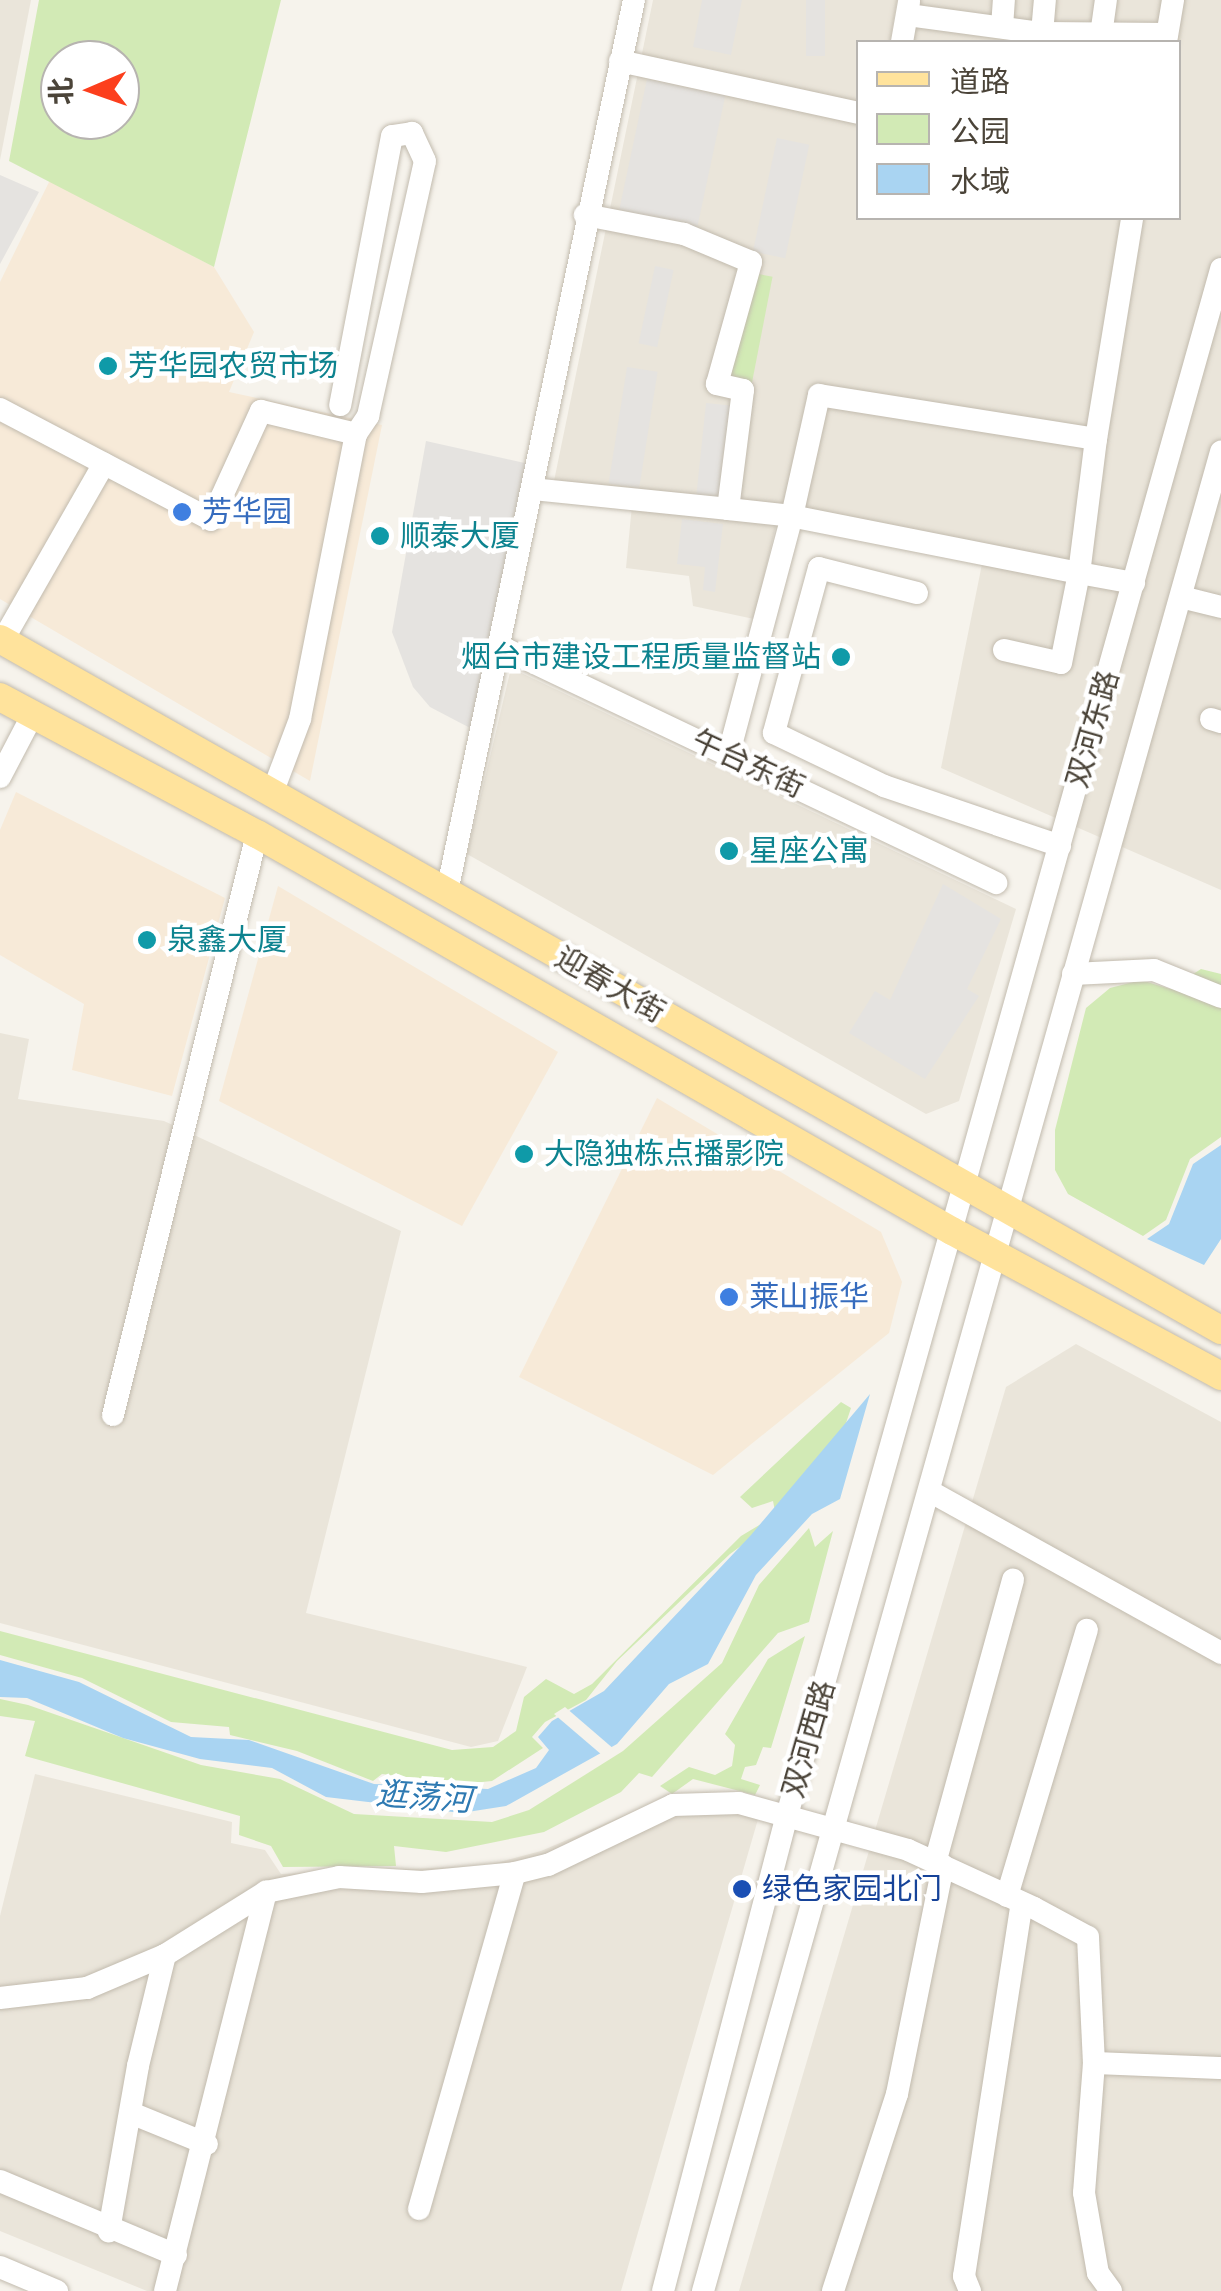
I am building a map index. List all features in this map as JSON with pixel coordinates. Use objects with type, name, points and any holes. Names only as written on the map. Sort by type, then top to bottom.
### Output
[{"type":"main road","name":"迎春大街","points":[[1,639],[1004,1212],[1221,1330]]},
{"type":"main road","name":"迎春大街","points":[[0,696],[257,834],[952,1231],[1221,1376]]},
{"type":"street","points":[[446,892],[634,0]]},
{"type":"street","points":[[1002,27],[1004,0]]},
{"type":"street","points":[[1042,32],[1045,0]]},
{"type":"street","points":[[1101,35],[1106,0]]},
{"type":"street","points":[[902,40],[908,7],[968,11],[1002,27],[1042,32],[1166,38],[1174,0]]},
{"type":"street","points":[[620,61],[856,113]]},
{"type":"street","points":[[273,791],[300,719],[356,434],[368,416],[425,161],[412,133],[392,136],[340,406]]},
{"type":"street","points":[[586,215],[684,234],[750,262],[717,384],[743,390],[728,509]]},
{"type":"street","points":[[1004,650],[1061,663],[1079,573],[1132,220]]},
{"type":"street","name":"双河东路","points":[[966,1190],[1221,270]]},
{"type":"street","points":[[732,741],[792,516],[819,395],[1096,440]]},
{"type":"street","points":[[0,408],[211,520],[261,411],[356,434]]},
{"type":"street","name":"双河东路","points":[[1004,1212],[1221,452]]},
{"type":"street","points":[[1,639],[104,464]]},
{"type":"street","points":[[532,490],[792,516],[1134,583]]},
{"type":"street","points":[[917,593],[819,568],[774,733],[884,786],[1060,846]]},
{"type":"street","points":[[1182,597],[1221,607]]},
{"type":"street","name":"午台东街","points":[[499,646],[996,882]]},
{"type":"street","points":[[0,777],[32,714]]},
{"type":"street","points":[[113,1415],[257,834]]},
{"type":"street","points":[[1073,974],[1154,970],[1221,998]]},
{"type":"street","name":"双河西路","points":[[663,2291],[786,1818],[966,1190]]},
{"type":"street","name":"双河西路","points":[[703,2291],[828,1832],[931,1492],[1004,1212]]},
{"type":"street","points":[[931,1492],[1221,1653]]},
{"type":"street","points":[[833,2291],[896,2094],[939,1865],[1013,1580]]},
{"type":"street","points":[[970,2291],[964,2276],[1014,1899],[1087,1630]]},
{"type":"street","points":[[0,1998],[87,1988],[165,1955],[266,1892],[339,1877],[422,1882],[515,1873],[571,1855],[673,1805],[739,1803],[939,1865],[1088,1936],[1094,2063],[1084,2192],[1098,2273],[1111,2291]]},
{"type":"street","points":[[419,2209],[515,1873]]},
{"type":"street","points":[[165,2291],[207,2144],[266,1892]]},
{"type":"street","points":[[109,2232],[165,1955]]},
{"type":"street","points":[[1094,2063],[1220,2072]]},
{"type":"street","points":[[131,2114],[207,2144]]},
{"type":"street","points":[[0,2181],[109,2232],[176,2255]]},
{"type":"street","points":[[0,2267],[57,2291]]},
{"type":"shaded area","points":[[0,0],[31,0],[0,160]]},
{"type":"shaded area","points":[[653,0],[897,0],[890,40],[856,40],[856,220],[1181,220],[1181,40],[902,40],[909,0],[1221,0],[1221,890],[941,768],[983,559],[780,508],[754,619],[693,606],[689,576],[626,568],[632,505],[554,481]]},
{"type":"shaded area","points":[[702,0],[742,0],[731,55],[693,47]]},
{"type":"shaded area","points":[[806,0],[825,0],[825,56],[806,56]]},
{"type":"shaded area","points":[[647,79],[725,96],[697,230],[619,213]]},
{"type":"shaded area","points":[[777,138],[809,145],[785,258],[753,251]]},
{"type":"shaded area","points":[[0,175],[39,192],[0,264]]},
{"type":"shaded area","name":"芳华园","points":[[50,180],[214,267],[254,332],[229,392],[382,425],[310,781],[0,599],[0,282]]},
{"type":"shaded area","points":[[655,266],[674,270],[657,347],[639,343]]},
{"type":"shaded area","points":[[627,367],[658,372],[639,488],[609,484]]},
{"type":"shaded area","points":[[706,403],[733,406],[723,501],[696,498]]},
{"type":"shaded area","points":[[426,441],[529,464],[472,729],[430,707],[413,687],[392,632]]},
{"type":"shaded area","points":[[682,519],[723,524],[715,592],[703,590],[705,567],[677,564]]},
{"type":"shaded area","name":"星座公寓","points":[[511,668],[1016,909],[959,1101],[926,1114],[467,854]]},
{"type":"shaded area","points":[[16,792],[225,898],[172,1096],[72,1070],[84,1004],[0,955],[0,830]]},
{"type":"shaded area","points":[[943,884],[1001,919],[967,989],[979,996],[925,1079],[849,1033],[875,991],[890,1000]]},
{"type":"shaded area","points":[[278,886],[558,1052],[462,1226],[219,1101]]},
{"type":"shaded area","points":[[0,1033],[29,1039],[18,1099],[164,1121],[401,1231],[306,1613],[527,1667],[498,1741],[471,1747],[0,1623]]},
{"type":"shaded area","name":"莱山振华","points":[[657,1098],[881,1232],[902,1282],[889,1333],[713,1475],[519,1377]]},
{"type":"shaded area","points":[[1076,1344],[1221,1422],[1221,2291],[739,2291],[1006,1387]]},
{"type":"shaded area","points":[[35,1774],[232,1822],[231,1843],[265,1850],[281,1874],[485,1866],[541,1851],[658,1801],[763,1802],[621,2291],[147,2291],[0,2231],[0,1916]]},
{"type":"green space","points":[[39,0],[281,0],[214,267],[9,161]]},
{"type":"green space","points":[[748,272],[773,277],[751,388],[726,383]]},
{"type":"green space","points":[[1201,969],[1221,974],[1221,1137],[1190,1159],[1166,1220],[1143,1236],[1068,1194],[1055,1170],[1055,1130],[1086,1008],[1110,988],[1141,980],[1170,989]]},
{"type":"green space","points":[[841,1402],[851,1408],[842,1435],[781,1517],[730,1554],[617,1661],[586,1700],[545,1722],[532,1737],[543,1748],[492,1781],[462,1784],[382,1774],[373,1781],[297,1751],[230,1735],[229,1727],[171,1722],[82,1678],[0,1655],[0,1631],[452,1750],[493,1747],[516,1731],[524,1697],[546,1679],[574,1694],[592,1684],[741,1536],[766,1521],[775,1511],[773,1501],[752,1508],[740,1497]]},
{"type":"green space","points":[[809,1528],[815,1547],[833,1531],[809,1622],[778,1633],[652,1777],[639,1773],[621,1792],[544,1832],[446,1852],[394,1846],[396,1866],[283,1867],[271,1846],[239,1835],[240,1816],[25,1756],[35,1721],[0,1716],[0,1699],[28,1705],[201,1765],[280,1779],[354,1814],[492,1822],[529,1810],[623,1751],[722,1663],[759,1585]]},
{"type":"green space","points":[[805,1636],[771,1748],[763,1747],[756,1765],[745,1767],[741,1779],[760,1785],[755,1795],[693,1779],[672,1794],[660,1786],[689,1767],[715,1775],[732,1766],[735,1745],[725,1734],[768,1659]]},
{"type":"water","points":[[1221,1145],[1221,1239],[1204,1265],[1147,1239],[1169,1224],[1193,1164]]},
{"type":"water","name":"逛荡河","points":[[870,1394],[840,1499],[812,1514],[756,1575],[708,1664],[669,1684],[617,1744],[506,1806],[461,1813],[326,1797],[272,1768],[200,1759],[123,1738],[27,1698],[0,1697],[0,1660],[79,1682],[191,1737],[249,1740],[374,1784],[488,1789],[536,1768],[549,1750],[538,1737],[552,1721],[604,1691],[751,1535]]},
{"type":"pier","points":[[565,1707],[615,1750],[602,1755],[554,1714]]},
{"type":"place","name":"芳华园农贸市场","points":[[108,366]]},
{"type":"place","name":"芳华园","points":[[182,512]]},
{"type":"place","name":"顺泰大厦","points":[[380,536]]},
{"type":"place","name":"烟台市建设工程质量监督站","points":[[841,657]]},
{"type":"place","name":"星座公寓","points":[[729,851]]},
{"type":"place","name":"泉鑫大厦","points":[[147,940]]},
{"type":"place","name":"大隐独栋点播影院","points":[[524,1154]]},
{"type":"place","name":"莱山振华","points":[[729,1297]]},
{"type":"place","name":"绿色家园北门","points":[[742,1889]]}]
